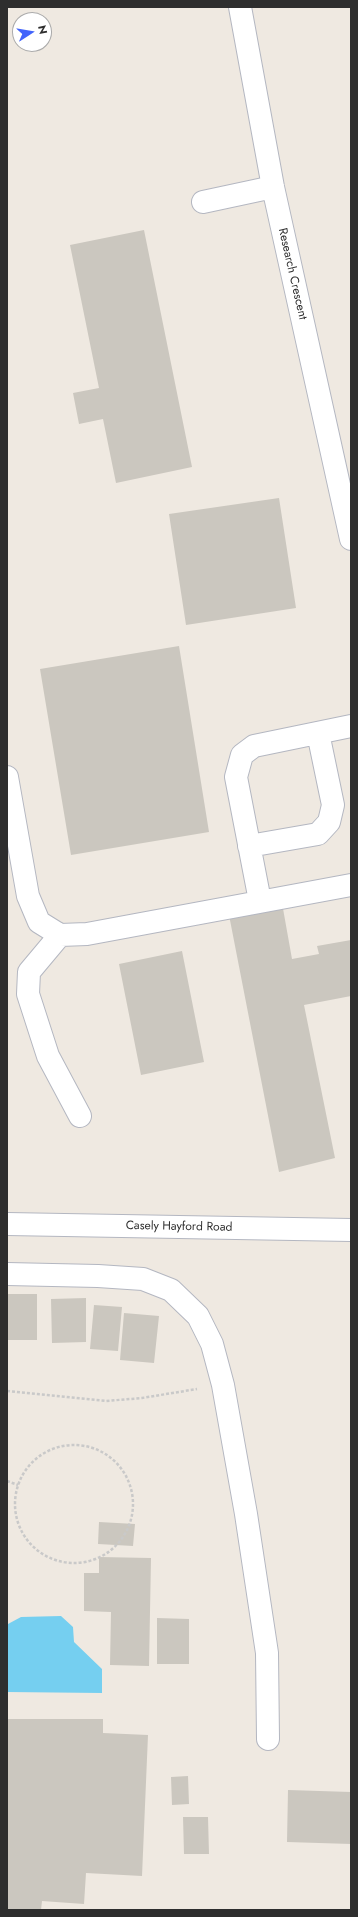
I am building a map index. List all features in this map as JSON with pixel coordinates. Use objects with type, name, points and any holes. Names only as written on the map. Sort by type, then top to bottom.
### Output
[{"type":"street","name":"Research Crescent","points":[[240,7],[273,187],[351,539]]},
{"type":"street","points":[[204,202],[273,187]]},
{"type":"street","points":[[260,901],[236,776],[242,755],[254,746],[351,726]]},
{"type":"street","points":[[249,846],[318,834],[329,822],[333,804],[318,733]]},
{"type":"street","points":[[7,777],[28,896],[39,922],[60,935],[87,934],[351,885]]},
{"type":"street","points":[[60,935],[29,972],[28,994],[48,1056],[80,1116]]},
{"type":"street","name":"Casely Hayford Road","points":[[7,1224],[351,1230]]},
{"type":"street","points":[[7,1274],[98,1276],[143,1279],[172,1290],[198,1316],[212,1344],[223,1385],[246,1514],[267,1653],[268,1739]]},
{"type":"path","points":[[7,1391],[106,1401],[142,1398],[223,1385]]},
{"type":"path","points":[[80,1444],[99,1449],[115,1461],[127,1477],[133,1496],[133,1516],[126,1534],[114,1549],[97,1559],[78,1563],[59,1562],[42,1554],[27,1540],[18,1523],[15,1504],[18,1485],[28,1467],[42,1454],[60,1446],[80,1444]]},
{"type":"path","points":[[7,1481],[18,1485]]},
{"type":"water","points":[[61,1616],[73,1627],[74,1642],[102,1669],[102,1693],[7,1692],[8,1624],[21,1617]]},
{"type":"building","points":[[144,230],[192,467],[116,483],[103,419],[79,424],[73,393],[99,388],[70,245]]},
{"type":"building","points":[[279,498],[296,608],[186,625],[169,514]]},
{"type":"building","points":[[179,646],[209,832],[71,855],[40,669]]},
{"type":"building","points":[[282,903],[292,959],[319,954],[317,946],[351,940],[351,996],[304,1005],[335,1158],[279,1172],[229,915]]},
{"type":"building","points":[[182,951],[204,1062],[141,1075],[119,964]]},
{"type":"building","points":[[7,1294],[37,1294],[37,1340],[7,1340]]},
{"type":"building","points":[[86,1298],[86,1342],[52,1343],[51,1299]]},
{"type":"building","points":[[94,1305],[122,1307],[118,1351],[90,1349]]},
{"type":"building","points":[[124,1313],[159,1316],[154,1363],[120,1360]]},
{"type":"building","points":[[99,1522],[135,1524],[133,1546],[98,1544]]},
{"type":"building","points":[[99,1557],[151,1558],[149,1666],[110,1665],[111,1612],[84,1611],[84,1573],[99,1573]]},
{"type":"building","points":[[157,1618],[189,1619],[189,1664],[157,1664]]},
{"type":"building","points":[[7,1719],[103,1719],[103,1733],[148,1735],[142,1876],[86,1873],[84,1904],[42,1901],[41,1910],[7,1910]]},
{"type":"building","points":[[188,1776],[189,1804],[172,1805],[171,1777]]},
{"type":"building","points":[[288,1790],[351,1792],[351,1844],[287,1842]]},
{"type":"building","points":[[183,1817],[208,1817],[209,1854],[184,1854]]}]
